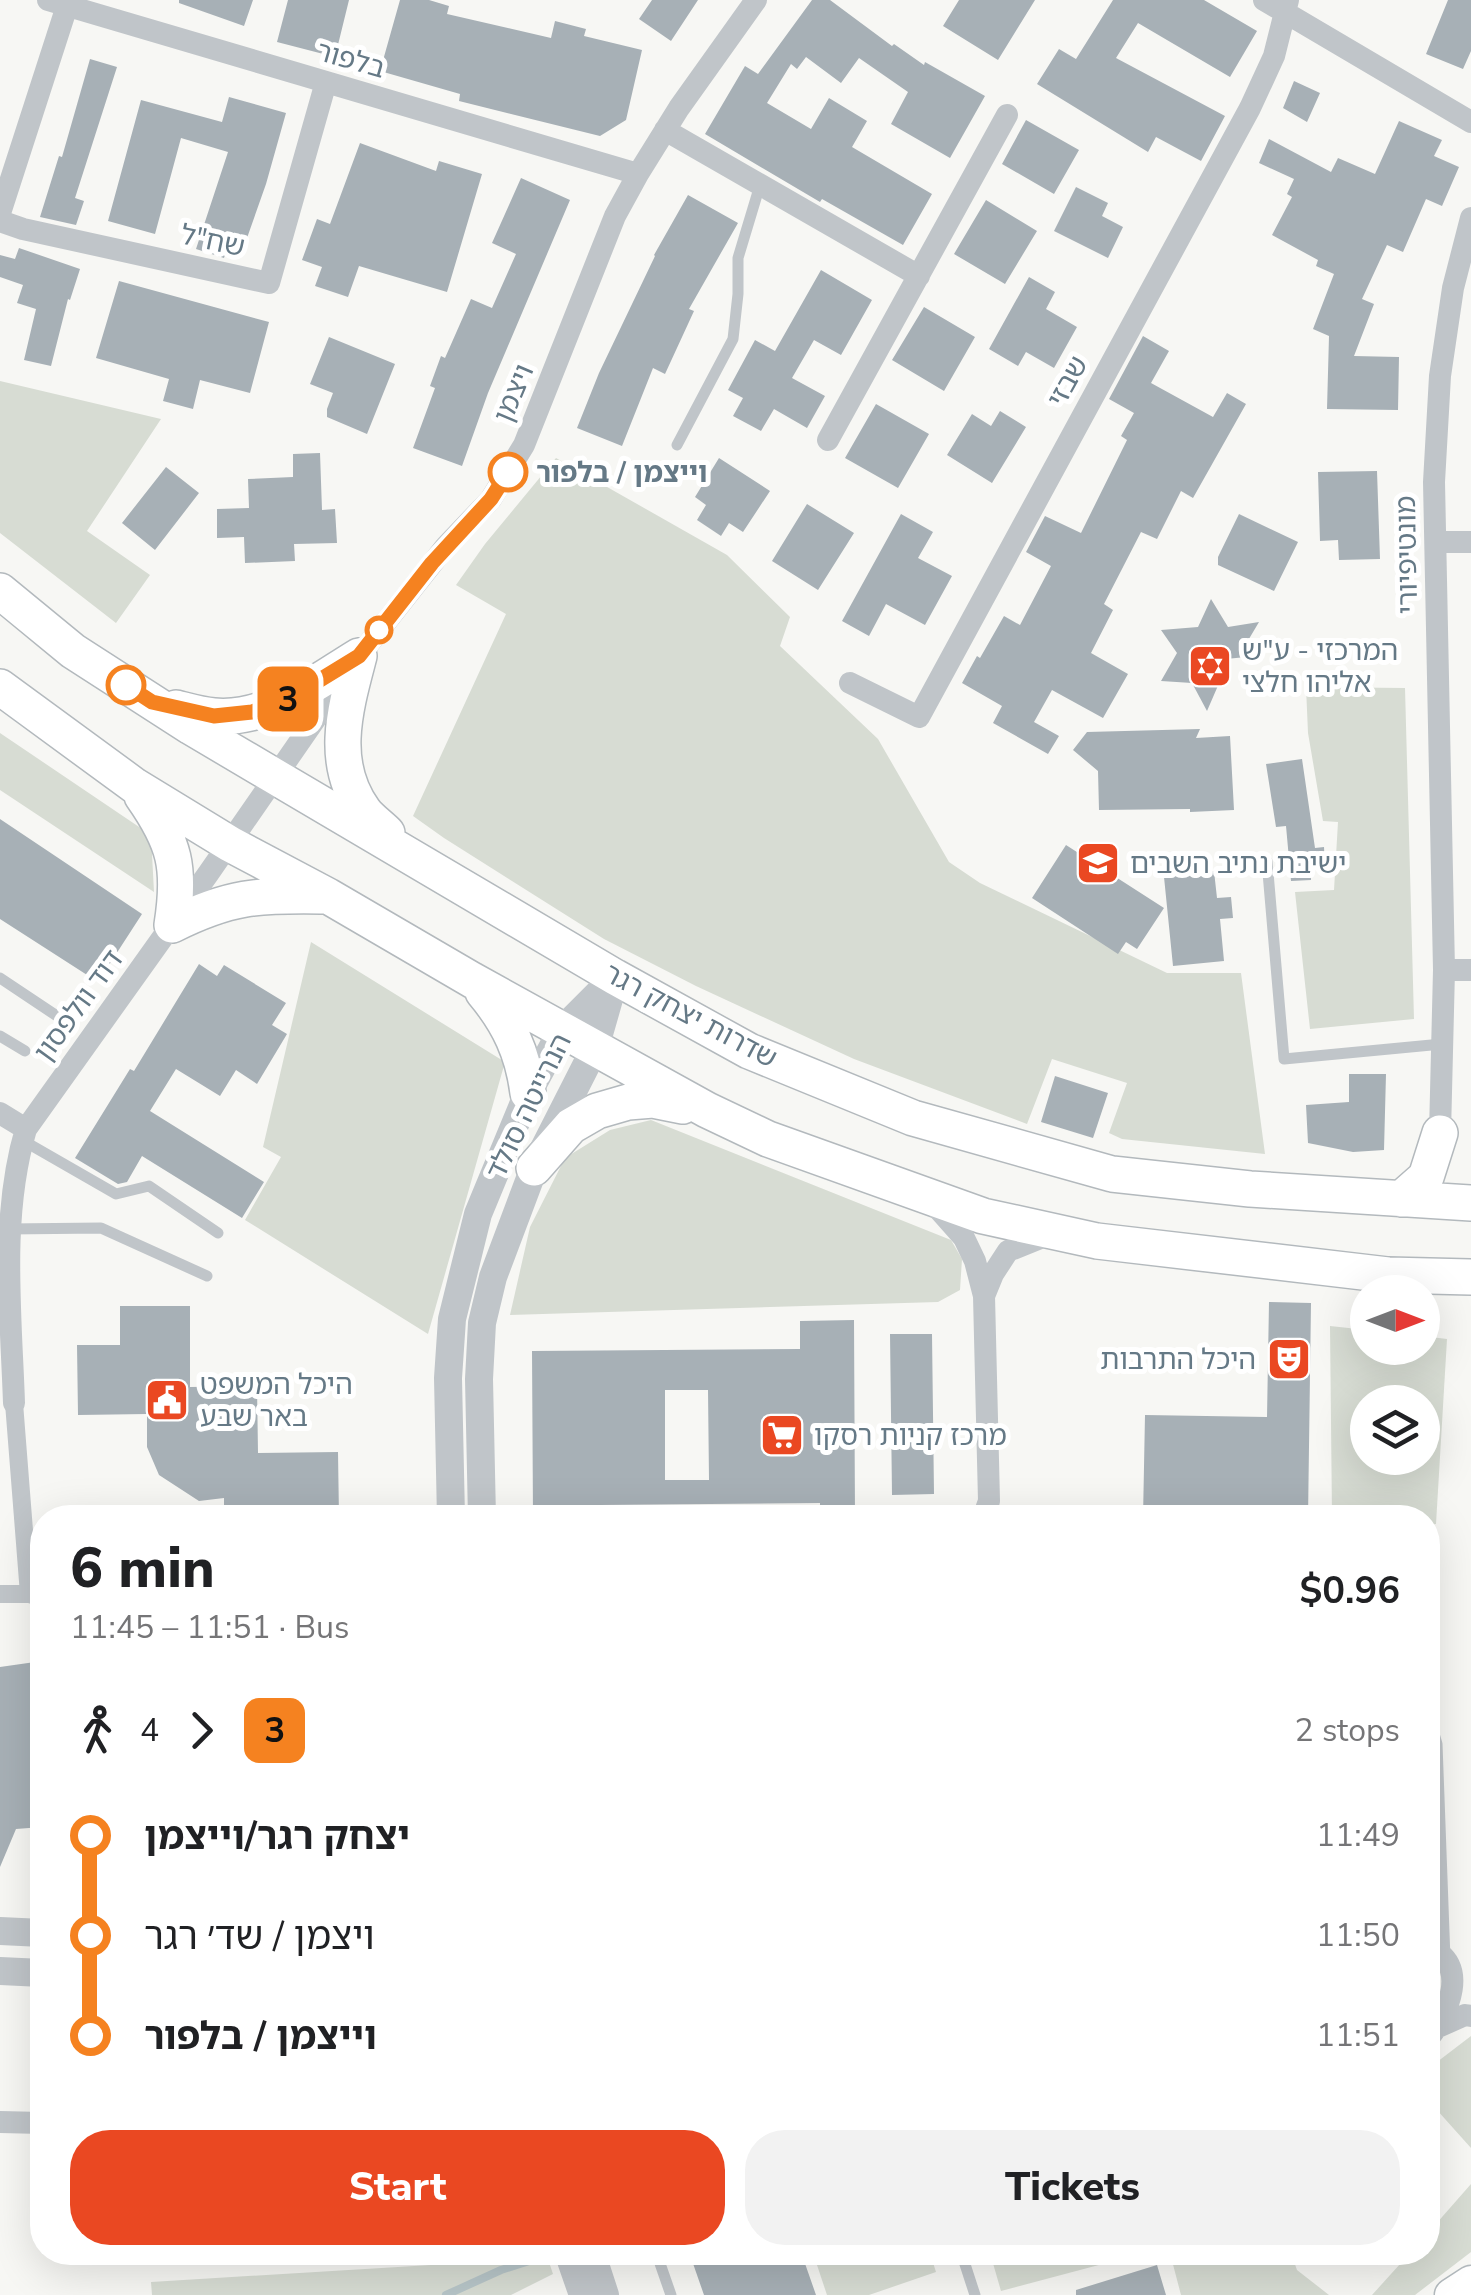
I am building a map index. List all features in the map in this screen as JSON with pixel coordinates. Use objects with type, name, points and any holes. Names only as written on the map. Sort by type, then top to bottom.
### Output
[{"type":"main road","name":"שדרות יצחק רגר","points":[[0,591],[73,651],[274,777],[748,1050],[913,1118],[1112,1174],[1400,1199],[1471,1200]]},
{"type":"main road","points":[[152,702],[214,716],[252,712],[292,697],[359,656]]},
{"type":"main road","points":[[359,656],[346,705],[342,763],[365,813],[419,861]]},
{"type":"main road","points":[[0,687],[135,786],[230,844],[707,1110],[768,1139],[983,1216],[1056,1232],[1281,1264],[1388,1275],[1471,1277]]},
{"type":"main road","points":[[135,786],[163,826],[171,846],[176,867],[172,925]]},
{"type":"main road","points":[[172,925],[207,908],[245,898],[328,896]]},
{"type":"main road","points":[[472,980],[500,1012],[516,1042],[528,1094]]},
{"type":"main road","points":[[534,1168],[571,1126],[597,1111],[653,1100],[707,1110]]},
{"type":"main road","points":[[1400,1199],[1426,1177],[1440,1134]]},
{"type":"main road","points":[[1440,1134],[1446,1169],[1471,1200]]},
{"type":"main road","points":[[1452,2295],[1471,2282]]},
{"type":"street","name":"ויצמן","points":[[274,777],[359,656],[432,563],[491,499],[524,445],[616,216],[638,174],[664,130],[756,0]]},
{"type":"street","points":[[0,212],[58,3]]},
{"type":"street","name":"בלפור","points":[[58,3],[638,174]]},
{"type":"street","points":[[1279,4],[1471,122]]},
{"type":"street","name":"שבזי","points":[[850,683],[919,716],[1250,108],[1274,56],[1279,4]]},
{"type":"street","name":"שח\"ל","points":[[0,221],[269,283],[326,82]]},
{"type":"street","points":[[828,440],[1007,115]]},
{"type":"street","points":[[664,130],[918,276]]},
{"type":"street","name":"מונטיפיורי","points":[[1440,1134],[1444,970],[1434,482],[1440,376],[1453,288],[1471,218]]},
{"type":"street","points":[[1436,542],[1471,542]]},
{"type":"street","name":"דוד וולפסון","points":[[30,1556],[7,1403],[8,1229],[16,1158],[24,1134],[274,777]]},
{"type":"street","points":[[1444,970],[1471,970]]},
{"type":"street","name":"הנרייטה סולד","points":[[451,1505],[448,1378],[452,1318],[478,1214],[528,1094],[562,1030],[615,976]]},
{"type":"street","name":"הנרייטה סולד","points":[[482,1505],[479,1379],[482,1323],[493,1278],[534,1168],[595,1048],[615,976]]},
{"type":"street","points":[[0,1113],[24,1134]]},
{"type":"street","points":[[926,1196],[964,1238],[984,1296],[988,1505]]},
{"type":"street","points":[[984,1296],[1008,1251],[1056,1232]]},
{"type":"street","points":[[0,1594],[30,1596]]},
{"type":"street","points":[[30,1933],[0,1933],[4,1949],[0,1968],[30,1972]]},
{"type":"street","points":[[1440,2017],[1452,1990],[1449,1964]]},
{"type":"street","points":[[1440,2029],[1471,2016]]},
{"type":"street","points":[[0,2122],[30,2123]]},
{"type":"street","points":[[573,2265],[583,2295]]},
{"type":"street","points":[[595,2265],[605,2295]]},
{"type":"lane","points":[[677,445],[733,338],[738,258],[760,185]]},
{"type":"lane","points":[[1267,860],[1284,1058],[1442,1044]]},
{"type":"lane","points":[[0,978],[60,1018]]},
{"type":"lane","points":[[0,1036],[24,1051]]},
{"type":"lane","points":[[24,1134],[116,1194],[149,1186],[218,1233]]},
{"type":"lane","points":[[8,1229],[101,1228],[207,1276]]},
{"type":"lane","points":[[1440,1860],[1449,1964]]},
{"type":"lane","points":[[661,2265],[671,2295]]},
{"type":"lane","points":[[965,2265],[975,2295]]},
{"type":"shaded area","points":[[0,381],[161,419],[87,531],[150,575],[116,623],[0,533]]},
{"type":"shaded area","points":[[556,458],[727,555],[790,617],[780,646],[878,739],[949,862],[980,883],[1167,973],[1241,973],[1265,1154],[1122,1139],[1109,1133],[1127,1083],[1052,1059],[1027,1124],[854,1059],[604,939],[413,816],[506,614],[456,585]]},
{"type":"shaded area","points":[[1306,687],[1405,688],[1414,1019],[1310,1029],[1295,892],[1334,890],[1338,822],[1323,821],[1308,733]]},
{"type":"shaded area","points":[[0,733],[151,835],[154,892],[0,790]]},
{"type":"shaded area","points":[[311,942],[505,1062],[428,1334],[245,1220],[281,1157],[263,1147]]},
{"type":"shaded area","points":[[651,1120],[951,1240],[962,1259],[960,1290],[938,1302],[510,1315],[530,1227],[565,1158],[610,1130]]},
{"type":"shaded area","points":[[1330,1326],[1350,1328],[1350,1365],[1440,1365],[1440,1338],[1447,1339],[1440,1457],[1440,1385],[1350,1385],[1350,1475],[1439,1475],[1437,1505],[1332,1505]]},
{"type":"shaded area","points":[[1471,2036],[1471,2148],[1440,2113],[1440,2060]]},
{"type":"shaded area","points":[[1471,2184],[1471,2252],[1415,2295],[1372,2295],[1399,2265],[1440,2265],[1440,2219]]},
{"type":"shaded area","points":[[431,2265],[550,2265],[553,2274],[511,2295],[152,2295],[151,2282]]},
{"type":"shaded area","points":[[817,2265],[934,2265],[936,2272],[869,2295],[827,2295]]},
{"type":"shaded area","points":[[994,2265],[1099,2265],[1001,2291]]},
{"type":"shaded area","points":[[1173,2265],[1295,2265],[1329,2295],[1181,2295]]},
{"type":"building","points":[[179,0],[253,0],[244,26]]},
{"type":"building","points":[[288,0],[349,0],[335,57],[277,42]]},
{"type":"building","points":[[400,0],[429,0],[449,6],[447,14],[551,38],[555,21],[586,29],[584,36],[642,50],[626,120],[600,136],[459,101],[460,94],[380,71]]},
{"type":"building","points":[[652,0],[698,0],[671,41],[639,19]]},
{"type":"building","points":[[812,0],[830,0],[892,46],[985,96],[950,158],[891,124],[908,92],[859,58],[841,83],[806,57],[797,69],[791,64],[767,103],[811,129],[829,98],[867,121],[852,147],[932,194],[903,245],[822,199],[820,202],[705,134],[745,66],[758,74]]},
{"type":"building","points":[[959,0],[1035,0],[998,60],[943,26]]},
{"type":"building","points":[[1113,0],[1204,0],[1257,31],[1230,77],[1138,23],[1116,58],[1225,116],[1201,161],[1156,137],[1148,152],[1037,84],[1059,49],[1076,59]]},
{"type":"building","points":[[1448,0],[1471,0],[1471,51],[1463,69],[1426,54]]},
{"type":"building","points":[[90,59],[117,67],[75,198],[84,201],[76,225],[40,217]]},
{"type":"building","points":[[1294,81],[1320,93],[1307,122],[1283,108]]},
{"type":"building","points":[[229,97],[286,113],[247,238],[232,233],[224,258],[196,249],[228,152],[181,138],[155,234],[108,221],[141,100],[222,122]]},
{"type":"building","points":[[1026,120],[1079,150],[1054,194],[1002,164]]},
{"type":"building","points":[[1399,121],[1442,140],[1434,156],[1459,167],[1442,206],[1426,199],[1403,252],[1387,245],[1362,299],[1374,304],[1354,356],[1399,357],[1398,410],[1327,409],[1329,336],[1313,329],[1334,274],[1316,266],[1318,260],[1272,235],[1292,197],[1287,194],[1294,179],[1259,163],[1269,139],[1331,172],[1338,158],[1375,174]]},
{"type":"building","points":[[360,143],[436,171],[439,161],[482,174],[447,292],[359,266],[348,297],[315,286],[322,267],[302,260],[317,219],[330,224]]},
{"type":"building","points":[[521,178],[570,200],[488,393],[462,466],[413,448],[435,388],[430,386],[441,356],[445,358],[471,299],[492,308],[516,254],[492,243]]},
{"type":"building","points":[[1076,187],[1108,203],[1102,216],[1123,227],[1108,258],[1054,231]]},
{"type":"building","points":[[688,195],[738,223],[689,309],[694,311],[665,374],[653,368],[622,446],[577,428],[654,255]]},
{"type":"building","points":[[986,200],[1037,231],[1005,284],[954,254]]},
{"type":"building","points":[[19,248],[80,269],[51,366],[24,360],[36,309],[17,303],[23,285],[0,277],[0,255],[15,259]]},
{"type":"building","points":[[821,270],[872,300],[841,355],[814,340],[792,378],[825,396],[807,428],[774,409],[761,431],[733,416],[743,398],[728,390],[755,340],[775,351]]},
{"type":"building","points":[[1029,277],[1055,292],[1046,309],[1077,327],[1054,368],[1026,352],[1018,366],[989,349]]},
{"type":"building","points":[[119,281],[269,322],[250,393],[200,380],[193,409],[163,401],[169,379],[96,358]]},
{"type":"building","points":[[924,307],[975,337],[944,391],[892,360]]},
{"type":"building","points":[[1143,336],[1169,351],[1151,383],[1213,417],[1227,393],[1246,404],[1193,498],[1181,491],[1157,539],[1141,532],[1104,604],[1113,610],[1091,653],[1128,674],[1103,718],[1052,690],[1034,722],[1059,736],[1048,754],[993,723],[1002,706],[962,683],[1004,616],[1020,625],[1051,566],[1026,552],[1045,516],[1081,533],[1127,440],[1121,436],[1134,413],[1109,399]]},
{"type":"building","points":[[329,337],[395,364],[367,434],[327,417],[333,393],[310,384]]},
{"type":"building","points":[[876,404],[929,434],[898,488],[845,458]]},
{"type":"building","points":[[1000,411],[1026,427],[992,483],[947,455],[972,414],[991,426]]},
{"type":"building","points":[[320,453],[322,510],[335,509],[337,543],[294,544],[295,561],[245,563],[244,537],[217,538],[217,509],[249,508],[248,479],[293,477],[293,454]]},
{"type":"building","points":[[719,458],[770,491],[743,532],[729,523],[721,536],[697,520],[706,505],[695,497]]},
{"type":"building","points":[[166,467],[199,493],[155,550],[122,523]]},
{"type":"building","points":[[1377,471],[1380,559],[1339,560],[1338,540],[1320,541],[1318,472]]},
{"type":"building","points":[[807,504],[854,533],[818,590],[772,561]]},
{"type":"building","points":[[901,514],[933,532],[918,558],[952,576],[925,625],[886,604],[869,636],[842,621]]},
{"type":"building","points":[[1239,514],[1298,542],[1274,591],[1218,565],[1218,557]]},
{"type":"building","name":"המרכזי - ע\"ש אליהו חלצי","points":[[1211,599],[1228,627],[1259,622],[1243,649],[1246,657],[1226,659],[1227,681],[1220,681],[1207,711],[1192,683],[1161,681],[1177,653],[1161,630],[1198,627]]},
{"type":"building","points":[[1200,729],[1196,738],[1230,736],[1234,810],[1099,810],[1098,771],[1073,750],[1087,732]]},
{"type":"building","points":[[1302,759],[1315,848],[1324,847],[1325,867],[1311,868],[1311,880],[1291,881],[1286,826],[1276,827],[1266,764]]},
{"type":"building","points":[[0,819],[142,914],[98,982],[0,919]]},
{"type":"building","points":[[1066,845],[1164,908],[1137,949],[1126,942],[1118,954],[1032,898]]},
{"type":"building","points":[[1214,871],[1217,898],[1231,897],[1233,918],[1220,919],[1224,961],[1173,966],[1164,877]]},
{"type":"building","points":[[199,964],[217,976],[224,965],[286,1003],[272,1025],[287,1034],[257,1084],[236,1070],[220,1096],[176,1069],[150,1111],[264,1182],[242,1218],[142,1156],[127,1182],[118,1184],[75,1158]]},
{"type":"building","points":[[1349,1074],[1386,1074],[1384,1150],[1353,1152],[1308,1143],[1306,1105],[1349,1102]]},
{"type":"building","points":[[1055,1076],[1108,1093],[1093,1138],[1041,1122]]},
{"type":"building","name":"היכל התרבות","points":[[1269,1302],[1311,1303],[1308,1505],[1143,1505],[1145,1415],[1267,1417]]},
{"type":"building","name":"היכל המשפט באר שבע","points":[[120,1306],[190,1306],[190,1387],[257,1386],[258,1453],[338,1452],[339,1505],[224,1505],[224,1498],[199,1501],[159,1475],[147,1447],[147,1414],[78,1415],[77,1345],[120,1345]]},
{"type":"building","name":"מרכז קניות רסקו","points":[[854,1320],[855,1505],[533,1505],[532,1351],[800,1349],[800,1321]],"holes":[[[665,1390],[708,1390],[709,1480],[665,1480]]]},
{"type":"building","points":[[890,1334],[932,1334],[934,1494],[892,1495]]},
{"type":"building","points":[[30,1663],[30,1828],[16,1829],[0,1867],[0,1667]]},
{"type":"building","points":[[694,2265],[806,2265],[816,2295],[704,2295]]},
{"type":"building","points":[[1157,2265],[1166,2295],[1076,2295],[1076,2290]]},
{"type":"waterway","points":[[446,2295],[517,2265]]},
{"type":"bus line","name":"3","points":[[126,685],[152,702],[214,716],[252,712],[292,697],[359,656],[446,546],[491,499],[508,472]]},
{"type":"place","name":"וייצמן / בלפור","points":[[508,472]]},
{"type":"place","name":"המרכזי - ע\"ש אליהו חלצי","points":[[1210,666]]},
{"type":"place","name":"ישיבת נתיב השבים","points":[[1098,863]]},
{"type":"place","name":"היכל התרבות","points":[[1289,1359]]},
{"type":"place","name":"היכל המשפט באר שבע","points":[[167,1400]]},
{"type":"place","name":"מרכז קניות רסקו","points":[[782,1435]]}]
